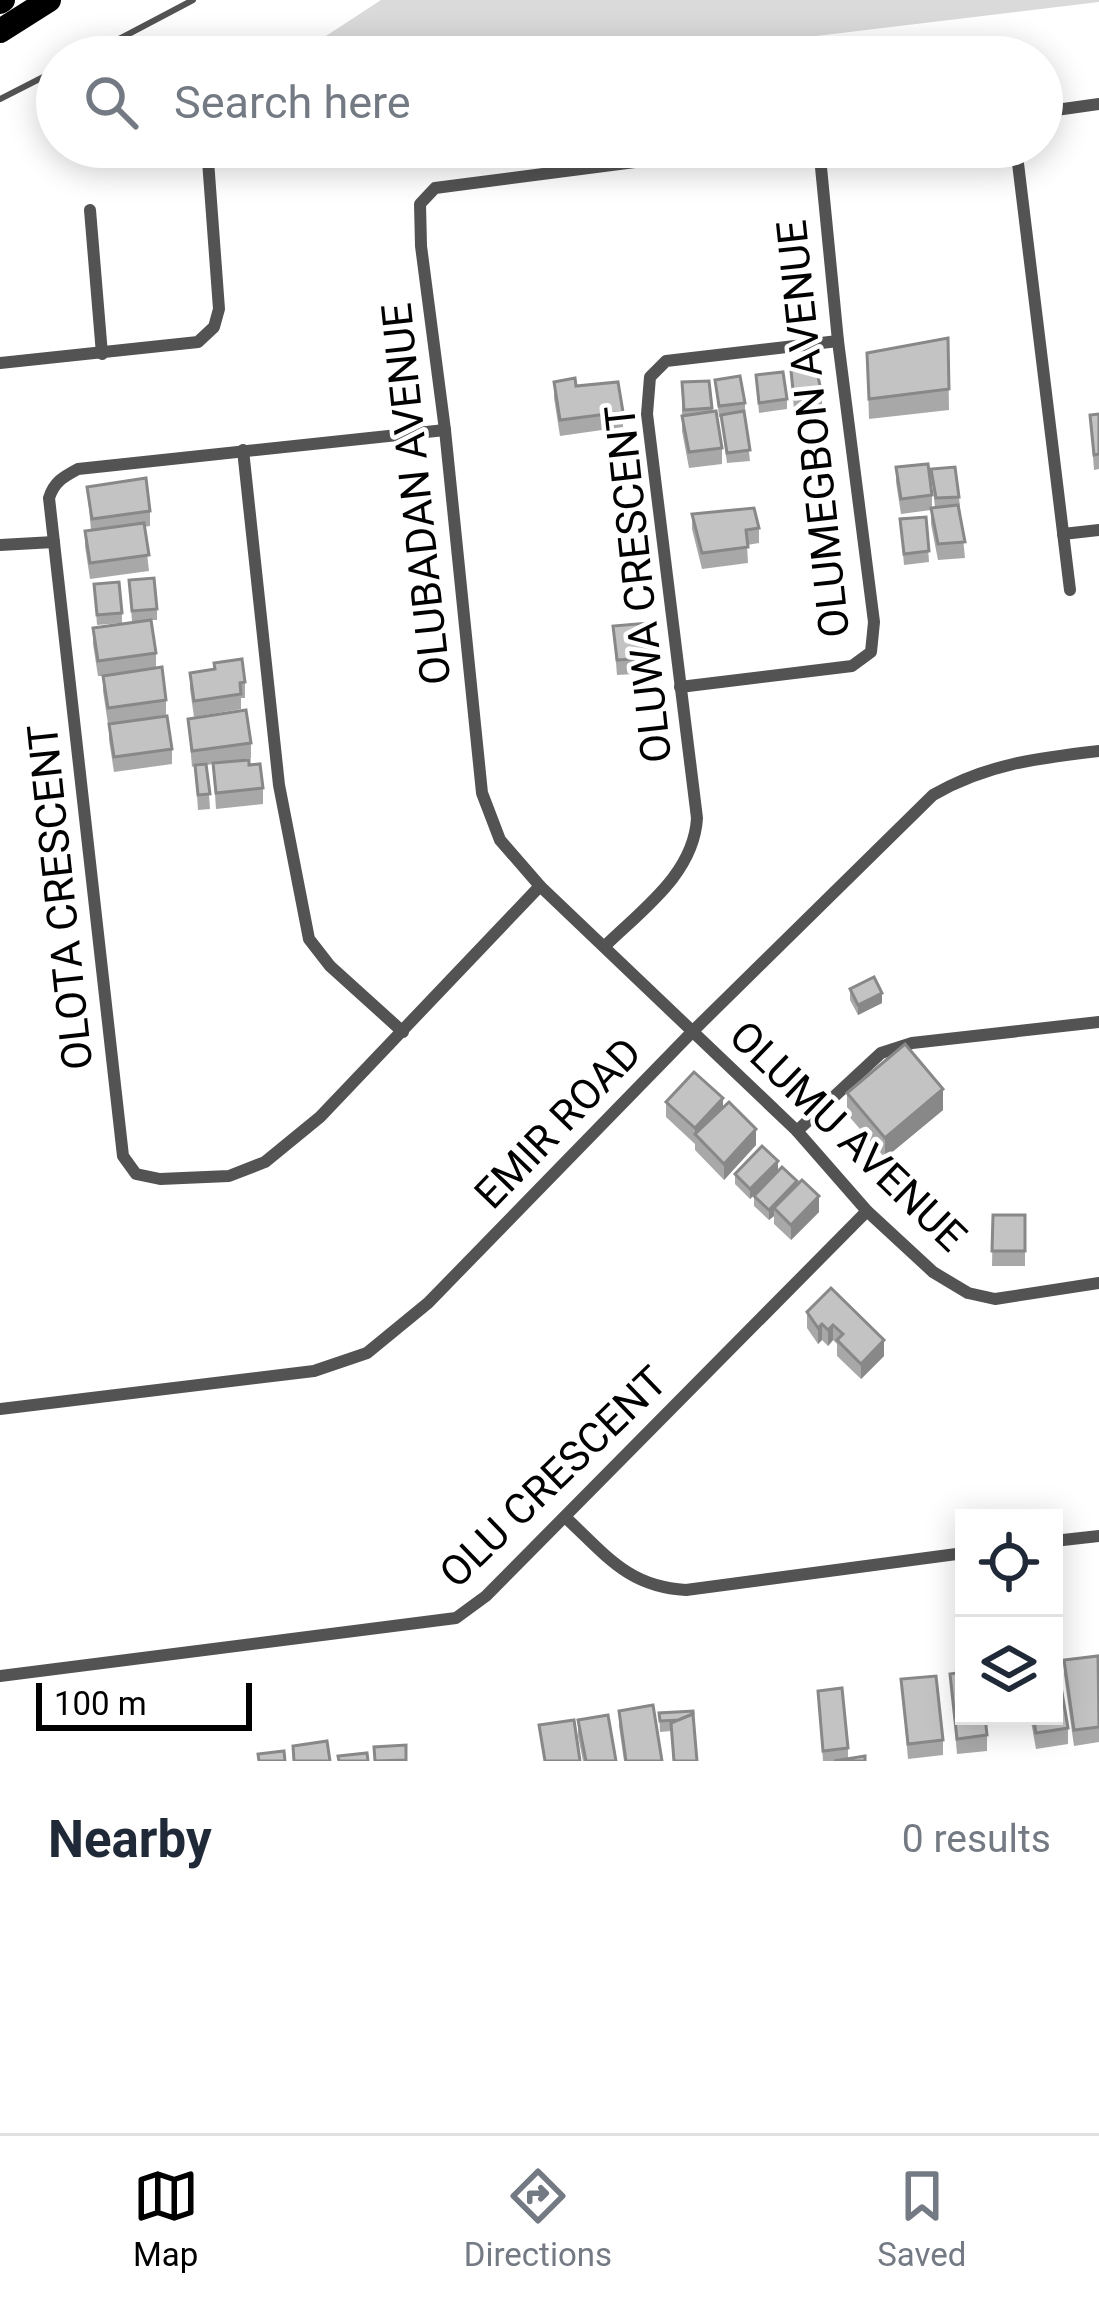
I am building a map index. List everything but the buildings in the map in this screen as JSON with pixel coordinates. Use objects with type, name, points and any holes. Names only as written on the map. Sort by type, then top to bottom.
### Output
[{"type":"highway","points":[[0,31],[49,0]]},
{"type":"street","points":[[1063,109],[1099,104]]},
{"type":"street","points":[[0,363],[198,342],[214,327],[219,308],[209,168]]},
{"type":"street","name":"OLUBADAN AVENUE","points":[[589,168],[435,188],[421,204],[421,246],[482,794],[500,840],[540,886],[693,1031]]},
{"type":"street","name":"OLUMEGBON AVENUE","points":[[680,687],[853,665],[871,652],[874,622],[821,168]]},
{"type":"street","points":[[1019,168],[1070,590]]},
{"type":"street","points":[[90,210],[102,354]]},
{"type":"street","name":"OLUWA CRESCENT","points":[[606,945],[659,894],[690,856],[696,838],[647,414],[650,377],[666,361],[838,341]]},
{"type":"street","name":"OLOTA CRESCENT","points":[[445,430],[78,469],[61,478],[49,498],[123,1156],[136,1174],[160,1179],[229,1176],[265,1162],[320,1118],[540,886]]},
{"type":"street","points":[[243,450],[281,796],[309,939],[330,966],[404,1032]]},
{"type":"street","points":[[1063,534],[1099,530]]},
{"type":"street","points":[[0,545],[54,542]]},
{"type":"street","name":"EMIR ROAD","points":[[0,1409],[314,1372],[368,1353],[428,1303],[693,1031],[933,795],[968,775],[1009,762],[1099,751]]},
{"type":"street","points":[[796,1131],[880,1053],[912,1043],[1099,1022]]},
{"type":"street","name":"OLUMU AVENUE","points":[[693,1031],[796,1131],[867,1211],[933,1272],[968,1293],[995,1299],[1099,1283]]},
{"type":"street","name":"OLU CRESCENT","points":[[0,1676],[456,1618],[486,1596],[867,1211]]},
{"type":"street","points":[[565,1517],[622,1570],[653,1588],[686,1590],[955,1554]]},
{"type":"street","points":[[1063,1540],[1099,1536]]},
{"type":"lane","points":[[125,36],[193,0]]},
{"type":"lane","points":[[0,99],[36,81]]},
{"type":"shaded area","points":[[381,0],[1099,0],[815,36],[326,36]]}]
